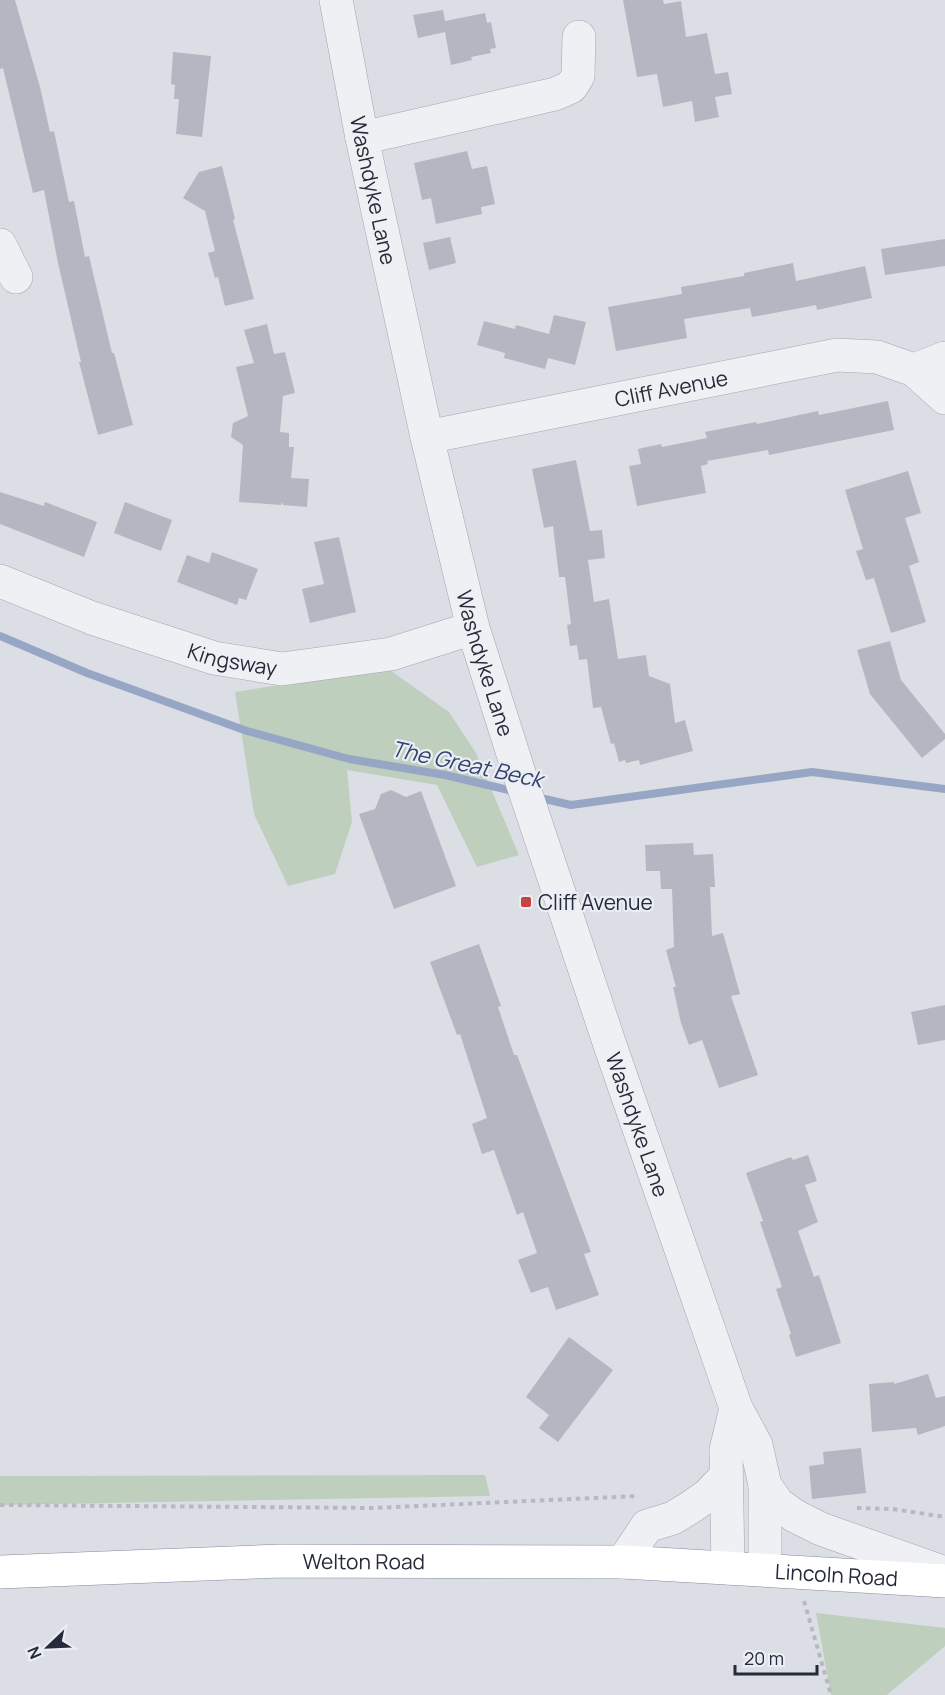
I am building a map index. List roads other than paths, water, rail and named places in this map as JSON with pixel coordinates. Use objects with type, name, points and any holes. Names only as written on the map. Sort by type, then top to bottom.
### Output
[{"type":"highway","name":"Welton Road","points":[[0,1572],[281,1561],[624,1562],[728,1568]]},
{"type":"highway","name":"Lincoln Road","points":[[728,1568],[945,1581]]},
{"type":"street","name":"Washdyke Lane","points":[[336,0],[362,138],[427,437],[473,628],[521,779],[736,1408],[756,1445],[781,1570]]},
{"type":"street","points":[[362,138],[555,94],[571,87],[578,76],[579,37]]},
{"type":"street","points":[[0,245],[16,277]]},
{"type":"street","name":"Cliff Avenue","points":[[427,437],[837,355],[877,357],[914,370],[945,398]]},
{"type":"street","points":[[914,370],[945,358]]},
{"type":"street","name":"Kingsway","points":[[0,581],[92,618],[214,658],[282,669],[391,654],[473,628]]},
{"type":"street","points":[[728,1568],[726,1450],[736,1408]]},
{"type":"street","points":[[624,1562],[647,1526],[673,1518],[691,1507],[708,1495],[725,1477]]},
{"type":"street","points":[[765,1485],[778,1504],[820,1529],[945,1573]]},
{"type":"waterway","name":"The Great Beck","points":[[0,636],[87,673],[247,731],[349,759],[445,775],[517,792]]},
{"type":"waterway","name":"The Great Beck","points":[[536,797],[571,805],[812,772],[945,789]]},
{"type":"place","name":"Cliff Avenue","points":[[526,902]]}]
